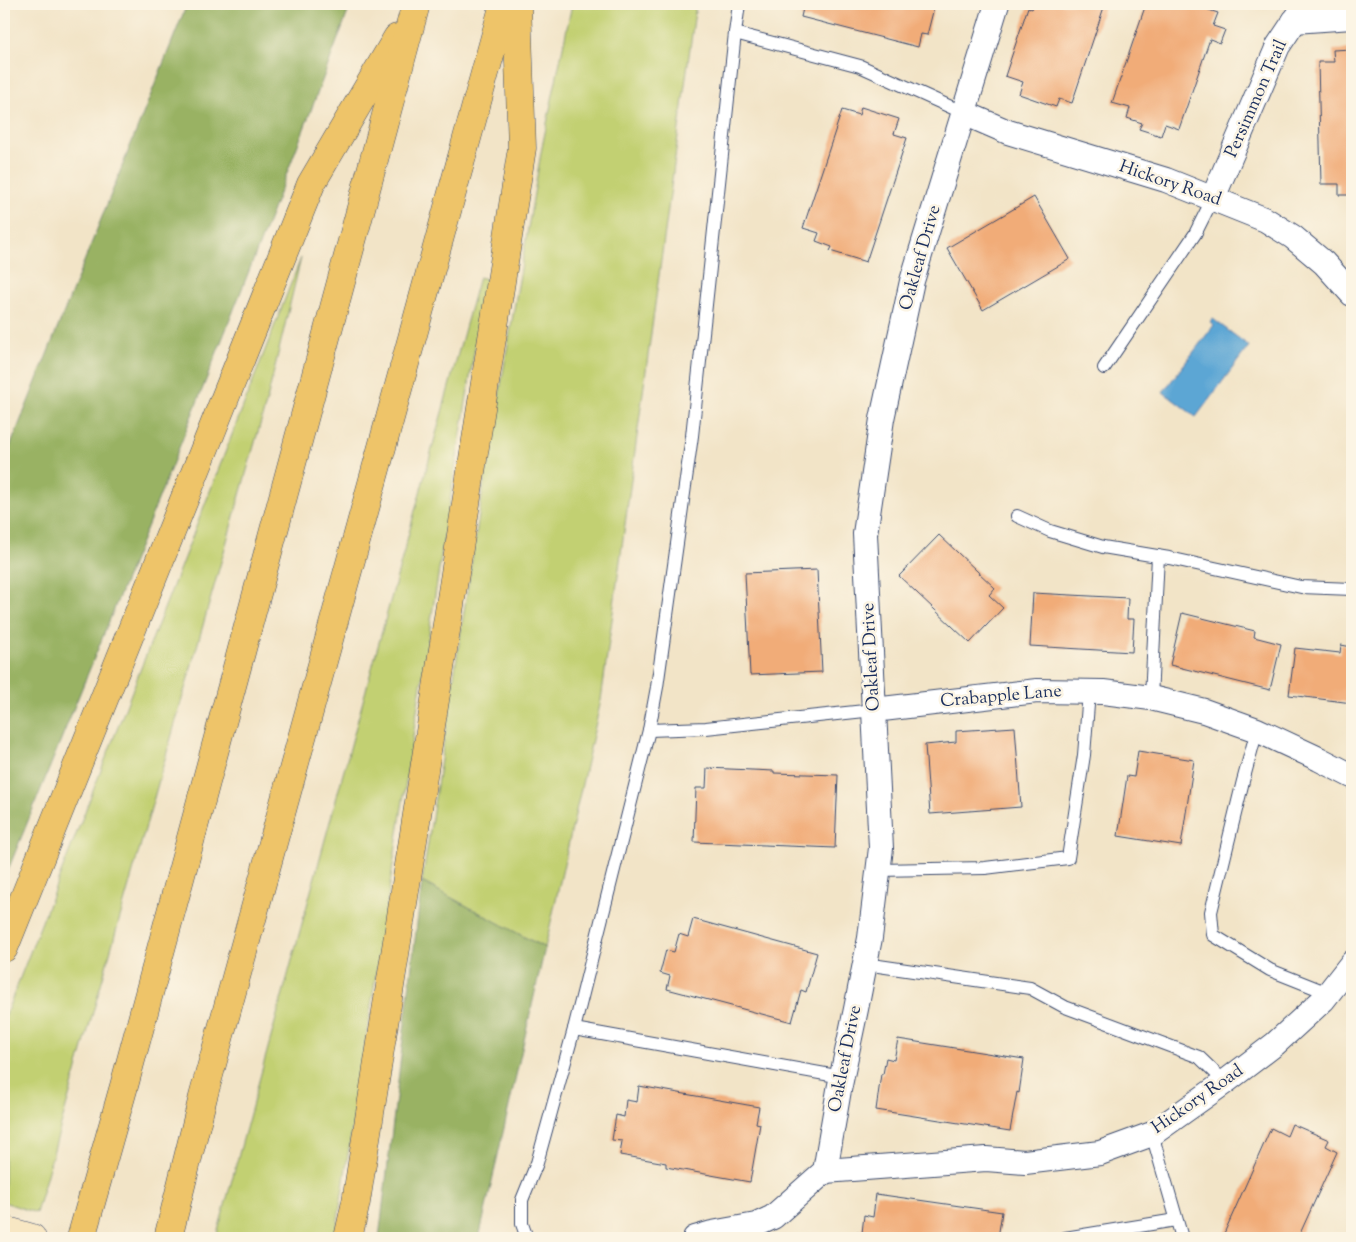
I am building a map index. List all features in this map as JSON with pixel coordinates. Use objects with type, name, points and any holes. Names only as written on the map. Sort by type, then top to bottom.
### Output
[{"type":"highway","points":[[168,1238],[203,1097],[504,4]]},
{"type":"highway","points":[[348,1238],[356,1202],[522,148],[517,4]]},
{"type":"highway","points":[[4,948],[311,184],[415,5]]},
{"type":"highway","points":[[81,1238],[124,1086],[415,5]]},
{"type":"main road","points":[[4,1230],[32,1238]]},
{"type":"street","name":"Oakleaf Drive","points":[[825,1171],[870,938],[881,848],[865,534],[882,419],[912,281],[997,4]]},
{"type":"street","points":[[1300,13],[1352,17]]},
{"type":"street","name":"Persimmon Trail","points":[[1213,198],[1278,46],[1300,13]]},
{"type":"street","name":"Hickory Road","points":[[964,113],[1008,132],[1166,180],[1266,220],[1293,237],[1349,284]]},
{"type":"street","name":"Crabapple Lane","points":[[874,710],[1037,691],[1103,692],[1151,698],[1204,711],[1257,730],[1352,776]]},
{"type":"street","name":"Hickory Road","points":[[825,1171],[986,1159],[1024,1162],[1100,1152],[1152,1134],[1275,1044],[1323,1000],[1352,963]]},
{"type":"street","points":[[698,1238],[712,1233],[756,1225],[773,1217],[825,1171]]},
{"type":"lane","points":[[527,1238],[522,1224],[522,1200],[537,1163],[574,1029],[657,688],[692,436],[739,4]]},
{"type":"lane","points":[[735,34],[860,66],[964,113]]},
{"type":"lane","points":[[1104,368],[1195,234],[1213,198]]},
{"type":"lane","points":[[1017,516],[1050,531],[1103,547],[1158,556],[1301,587],[1352,589]]},
{"type":"lane","points":[[1151,698],[1158,556]]},
{"type":"lane","points":[[878,870],[985,868],[1068,858],[1084,755],[1089,692]]},
{"type":"lane","points":[[648,730],[679,730],[874,710]]},
{"type":"lane","points":[[1257,730],[1212,912],[1213,935],[1270,970],[1328,993]]},
{"type":"lane","points":[[865,964],[1030,988],[1065,1007],[1199,1057],[1225,1082]]},
{"type":"lane","points":[[574,1029],[842,1077]]},
{"type":"lane","points":[[1152,1134],[1182,1238]]},
{"type":"lane","points":[[1064,1238],[1176,1220]]},
{"type":"green space","points":[[187,4],[351,4],[224,334],[4,880],[4,462]]},
{"type":"green space","points":[[572,4],[696,4],[601,700],[545,948],[422,882],[484,483],[542,147]]},
{"type":"green space","points":[[301,258],[267,400],[36,1213],[4,1202],[4,1019]]},
{"type":"green space","points":[[479,277],[486,279],[335,1238],[216,1238]]},
{"type":"green space","points":[[422,882],[545,948],[479,1238],[379,1238]]},
{"type":"water","points":[[1213,319],[1249,346],[1196,417],[1163,392],[1214,325],[1210,322]]},
{"type":"building","points":[[804,4],[935,4],[927,35],[921,34],[918,47],[801,17]]},
{"type":"building","points":[[1034,4],[1105,4],[1072,103],[1059,99],[1056,107],[1019,94],[1023,82],[1005,76],[1028,7],[1032,9]]},
{"type":"building","points":[[1146,4],[1204,4],[1203,8],[1218,13],[1213,26],[1225,30],[1220,43],[1210,39],[1179,129],[1165,124],[1161,136],[1139,129],[1142,123],[1127,118],[1130,108],[1112,103]]},
{"type":"building","points":[[1352,49],[1352,195],[1339,195],[1339,184],[1321,184],[1318,62],[1334,62],[1333,50]]},
{"type":"building","points":[[861,107],[899,119],[894,134],[907,138],[866,262],[830,251],[832,247],[816,241],[819,233],[803,228],[842,110],[859,115]]},
{"type":"building","points":[[1034,197],[1070,259],[983,310],[947,248]]},
{"type":"building","points":[[939,535],[995,588],[989,595],[1003,608],[970,643],[899,576]]},
{"type":"building","points":[[817,570],[822,672],[750,675],[745,573]]},
{"type":"building","points":[[1033,593],[1128,598],[1127,619],[1134,619],[1132,652],[1030,646]]},
{"type":"building","points":[[1182,613],[1255,631],[1254,637],[1281,644],[1270,690],[1170,665]]},
{"type":"building","points":[[1341,645],[1352,647],[1352,703],[1289,695],[1295,648],[1340,653]]},
{"type":"building","points":[[1015,727],[1021,807],[930,814],[925,745],[956,742],[956,731]]},
{"type":"building","points":[[1138,751],[1194,760],[1181,846],[1118,836],[1127,776],[1134,777]]},
{"type":"building","points":[[707,768],[838,775],[835,848],[694,842],[696,788],[706,788]]},
{"type":"building","points":[[693,919],[817,953],[806,992],[801,990],[792,1022],[667,989],[670,976],[660,973],[666,950],[674,952],[679,934],[688,937]]},
{"type":"building","points":[[898,1039],[1024,1059],[1019,1093],[1017,1092],[1010,1131],[876,1110],[881,1074],[883,1074],[886,1058],[894,1060]]},
{"type":"building","points":[[639,1086],[759,1107],[756,1123],[760,1124],[750,1182],[666,1167],[666,1163],[620,1155],[622,1141],[612,1140],[616,1115],[624,1117],[626,1100],[637,1102]]},
{"type":"building","points":[[1292,1124],[1329,1140],[1326,1146],[1337,1152],[1298,1238],[1222,1238],[1271,1128],[1287,1136]]},
{"type":"building","points":[[876,1194],[1002,1212],[998,1238],[855,1238],[856,1232],[862,1233],[864,1215],[873,1217]]}]
